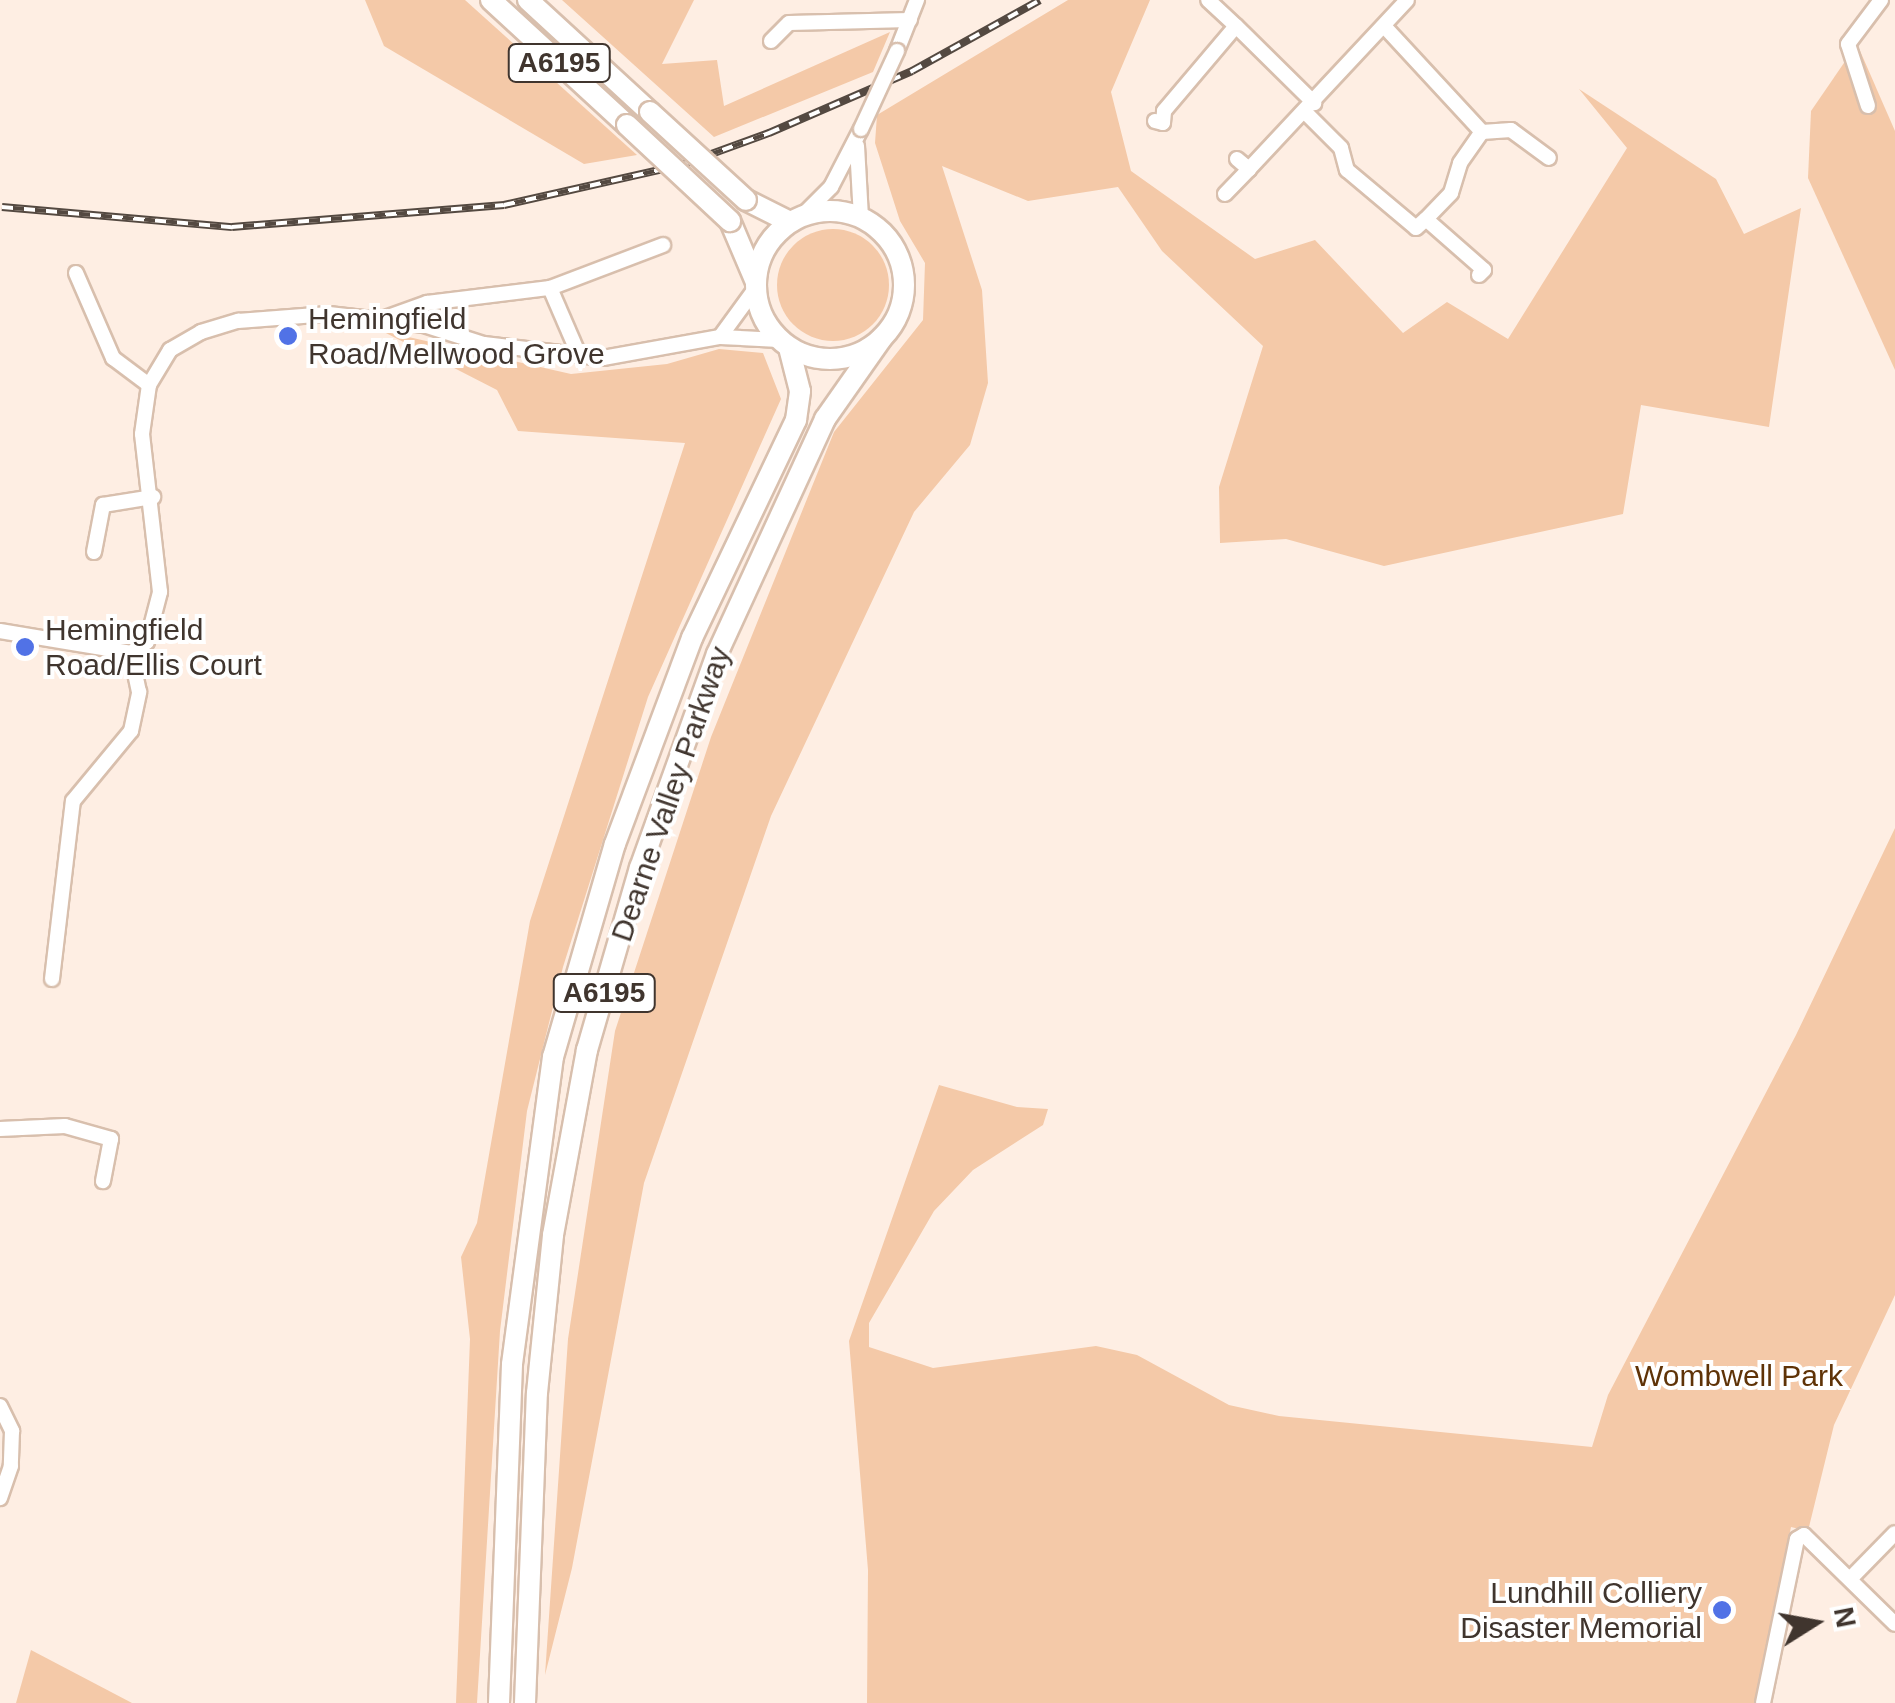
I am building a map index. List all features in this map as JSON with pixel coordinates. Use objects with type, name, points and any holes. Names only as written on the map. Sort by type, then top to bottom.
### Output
[{"type":"highway","name":"A6195","points":[[491,0],[730,221],[755,286],[762,317],[784,344]]},
{"type":"highway","name":"A6195","points":[[528,0],[746,200],[796,218],[832,210],[862,218],[888,238],[903,271],[901,307],[882,338]]},
{"type":"highway","points":[[755,286],[765,247],[796,218]]},
{"type":"highway","points":[[784,344],[837,359],[882,338]]},
{"type":"highway","name":"Dearne Valley Parkway","points":[[526,1703],[537,1393],[553,1235],[587,1050],[640,868],[717,654],[824,419],[882,338]]},
{"type":"highway","name":"Dearne Valley Parkway","points":[[499,1703],[512,1364],[553,1057],[615,844],[692,638],[796,420],[800,392],[784,344]]},
{"type":"street","points":[[796,218],[824,197],[860,132],[918,0]]},
{"type":"street","points":[[1208,0],[1310,108],[1341,148],[1347,170],[1416,228],[1451,192],[1460,164],[1482,132]]},
{"type":"street","points":[[1225,194],[1243,164],[1310,108],[1407,0]]},
{"type":"street","points":[[1868,106],[1848,44],[1881,0]]},
{"type":"street","points":[[771,41],[788,23],[910,20]]},
{"type":"street","points":[[1155,122],[1163,123],[1164,110],[1236,26]]},
{"type":"street","points":[[1384,26],[1482,132]]},
{"type":"street","points":[[1482,132],[1511,130],[1549,158]]},
{"type":"street","points":[[860,132],[862,218]]},
{"type":"street","points":[[1426,219],[1484,270],[1480,275]]},
{"type":"street","points":[[385,318],[426,303],[550,288],[663,244]]},
{"type":"street","points":[[76,273],[113,358],[149,386]]},
{"type":"street","points":[[720,337],[755,286]]},
{"type":"street","points":[[550,288],[579,355]]},
{"type":"street","points":[[131,653],[156,624],[153,497],[142,434],[149,386],[170,350],[238,321],[329,314],[385,318],[484,344],[579,355],[673,350],[720,337],[784,344]]},
{"type":"street","points":[[94,552],[103,505],[153,497]]},
{"type":"street","points":[[0,631],[131,653]]},
{"type":"street","points":[[52,979],[73,801],[131,731],[139,692],[131,653]]},
{"type":"street","points":[[0,1130],[65,1126],[111,1139],[103,1181]]},
{"type":"street","points":[[0,1406],[12,1431],[12,1466],[0,1498]]},
{"type":"street","points":[[1850,1578],[1895,1533]]},
{"type":"street","points":[[1764,1703],[1797,1539],[1804,1535],[1895,1624]]},
{"type":"green space","points":[[365,0],[465,0],[637,155],[584,164],[384,46]]},
{"type":"green space","points":[[562,0],[694,0],[662,64],[717,60],[724,106],[890,32],[873,72],[714,137]]},
{"type":"green space","points":[[1068,0],[1150,0],[1111,92],[1131,171],[1255,259],[1315,240],[1403,333],[1447,302],[1508,339],[1627,148],[1579,89],[1716,179],[1744,234],[1801,208],[1769,427],[1641,405],[1623,514],[1384,566],[1286,539],[1220,543],[1219,487],[1263,346],[1162,251],[1118,187],[1028,201],[942,166],[982,290],[988,383],[970,445],[914,512],[771,816],[644,1183],[572,1568],[545,1675],[568,1339],[615,1031],[711,737],[834,432],[923,320],[925,263],[900,221],[875,143],[877,115]]},
{"type":"green space","points":[[1857,44],[1895,131],[1895,370],[1808,178],[1811,111]]},
{"type":"green space","points":[[833,229],[855,233],[873,245],[885,263],[889,285],[885,307],[873,325],[855,337],[833,341],[811,337],[793,325],[781,307],[777,285],[781,263],[793,245],[811,233]]},
{"type":"green space","points":[[382,331],[571,374],[667,364],[719,349],[763,353],[781,399],[648,697],[563,967],[527,1111],[500,1331],[477,1703],[456,1703],[470,1339],[461,1257],[477,1223],[530,921],[685,443],[518,431],[497,390]]},
{"type":"green space","name":"Wombwell Park","points":[[1895,828],[1895,1295],[1834,1425],[1808,1531],[1791,1527],[1756,1703],[867,1703],[868,1570],[849,1341],[939,1085],[1017,1107],[1048,1109],[1043,1125],[973,1170],[934,1211],[869,1323],[869,1347],[933,1368],[1096,1346],[1137,1355],[1229,1405],[1279,1416],[1592,1447],[1608,1395],[1796,1035]]},
{"type":"green space","points":[[31,1650],[132,1703],[16,1703]]},
{"type":"railway","points":[[2,207],[232,227],[504,205],[681,165],[769,133],[912,71],[1040,0]]},
{"type":"place","name":"Hemingfield Road/Mellwood Grove","points":[[288,336]]},
{"type":"place","name":"Hemingfield Road/Ellis Court","points":[[25,647]]},
{"type":"place","name":"Lundhill Colliery Disaster Memorial","points":[[1722,1610]]}]
